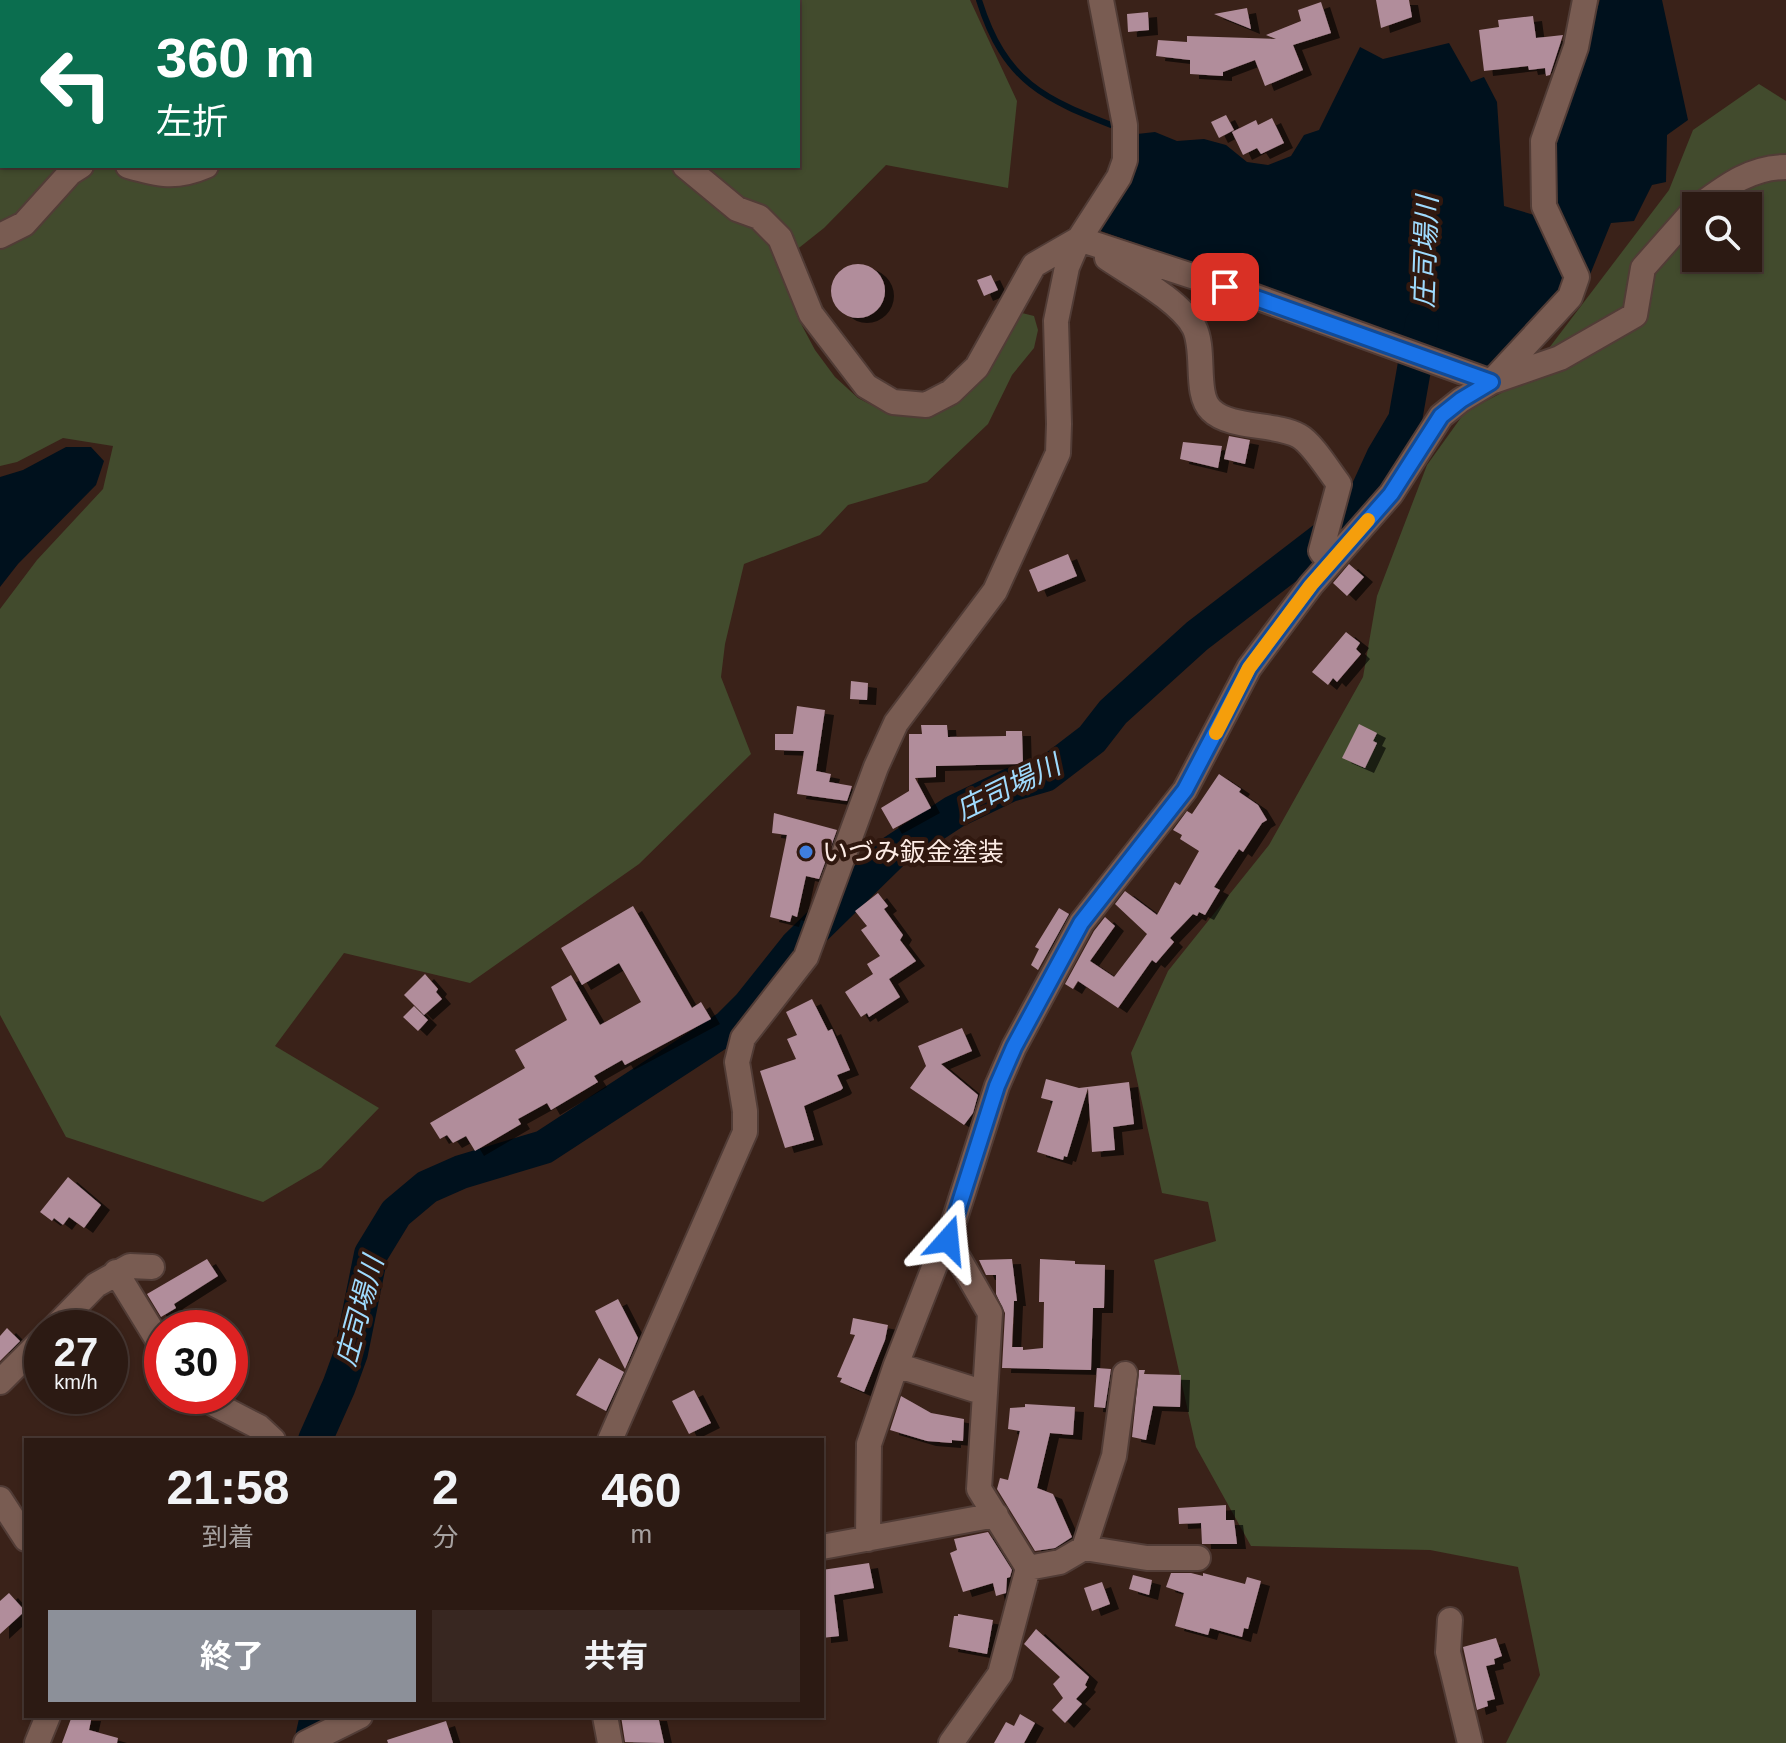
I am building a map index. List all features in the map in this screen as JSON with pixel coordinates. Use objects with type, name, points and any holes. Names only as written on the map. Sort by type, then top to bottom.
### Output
[{"type":"street","points":[[611,1438],[745,1132],[737,1062],[743,1038],[806,957],[876,767],[896,723],[995,591],[1058,453],[1056,321],[1067,267],[1079,239],[1119,177],[1125,160],[1126,131],[1101,0]]},
{"type":"street","points":[[1491,382],[1570,297],[1577,277],[1544,206],[1543,141],[1576,47],[1585,0]]},
{"type":"street","points":[[1718,192],[1764,167],[1786,167]]},
{"type":"street","points":[[0,236],[24,224],[78,168]]},
{"type":"street","points":[[135,168],[158,175],[186,175],[202,168]]},
{"type":"street","points":[[687,168],[737,209],[759,217],[780,238],[811,314],[866,386],[893,402],[926,405],[951,392],[977,367],[1034,265],[1079,239],[1253,296],[1491,382]]},
{"type":"street","points":[[868,1539],[869,1444],[896,1365],[935,1265],[948,1240],[997,1086],[1081,923],[1185,790],[1249,668],[1311,585],[1391,494],[1441,416],[1491,382],[1560,358],[1635,315],[1643,268],[1682,224]]},
{"type":"street","points":[[1079,239],[1185,314],[1200,343],[1203,391],[1208,408],[1219,417],[1302,437],[1339,484],[1321,551],[1330,563]]},
{"type":"street","points":[[948,1240],[990,1313],[979,1489],[1028,1568],[1000,1674],[951,1743]]},
{"type":"street","points":[[72,1310],[96,1285],[116,1272],[130,1266],[152,1267]]},
{"type":"street","points":[[116,1272],[144,1318]]},
{"type":"street","points":[[0,1382],[24,1358]]},
{"type":"street","points":[[896,1365],[985,1393]]},
{"type":"street","points":[[1084,1548],[1114,1456],[1125,1374]]},
{"type":"street","points":[[234,1414],[259,1427],[271,1438]]},
{"type":"street","points":[[0,1499],[24,1536]]},
{"type":"street","points":[[824,1547],[996,1515]]},
{"type":"street","points":[[1028,1568],[1060,1562],[1084,1548],[1147,1558],[1198,1558]]},
{"type":"street","points":[[1450,1620],[1448,1652],[1470,1743]]},
{"type":"street","points":[[37,1743],[47,1718]]},
{"type":"street","points":[[306,1743],[356,1718]]},
{"type":"street","points":[[605,1718],[610,1743]]},
{"type":"green space","points":[[800,0],[970,0],[1017,101],[1008,188],[886,165],[824,228],[795,251],[788,283],[799,320],[815,350],[835,377],[858,398],[891,415],[931,415],[979,376],[1022,313],[1034,316],[1038,330],[1034,348],[1012,375],[988,424],[927,482],[848,505],[820,535],[744,564],[725,644],[721,677],[751,754],[639,864],[470,983],[344,953],[275,1046],[379,1108],[321,1168],[263,1202],[66,1137],[0,1015],[0,609],[37,560],[103,489],[113,446],[63,438],[17,462],[0,466],[0,168],[800,168]]},
{"type":"green space","points":[[1759,84],[1786,101],[1786,1743],[1506,1743],[1540,1675],[1518,1567],[1430,1550],[1251,1546],[1196,1447],[1154,1260],[1216,1241],[1208,1202],[1162,1193],[1131,1053],[1168,971],[1269,845],[1363,677],[1377,596],[1427,465],[1465,412],[1524,381],[1669,190],[1693,130]]},
{"type":"water","points":[[1600,0],[1662,0],[1688,120],[1667,135],[1666,182],[1652,185],[1634,221],[1611,223],[1587,282],[1550,201],[1554,141]]},
{"type":"water","points":[[1449,43],[1471,82],[1484,77],[1497,102],[1504,206],[1534,215],[1567,274],[1557,305],[1488,367],[1098,230],[1133,171],[1137,134],[1155,132],[1177,141],[1204,139],[1226,145],[1247,162],[1268,165],[1291,156],[1304,135],[1319,130],[1360,47],[1383,59]]},
{"type":"water","points":[[66,447],[91,447],[104,461],[96,485],[18,564],[0,587],[0,477],[23,470]]},
{"type":"building","points":[[1376,0],[1409,0],[1412,17],[1381,28]]},
{"type":"building","points":[[1321,2],[1331,33],[1293,45],[1303,70],[1265,86],[1255,60],[1223,72],[1223,76],[1190,74],[1190,60],[1156,56],[1158,40],[1187,42],[1187,36],[1276,39],[1266,35],[1301,21],[1298,10]]},
{"type":"building","points":[[1247,8],[1251,29],[1214,14]]},
{"type":"building","points":[[1148,12],[1149,30],[1128,32],[1127,14]]},
{"type":"building","points":[[1533,16],[1536,38],[1563,35],[1550,75],[1546,76],[1545,68],[1529,70],[1528,66],[1484,71],[1479,30],[1499,27],[1498,20]]},
{"type":"building","points":[[1226,115],[1234,130],[1219,138],[1211,122]]},
{"type":"building","points":[[1272,118],[1284,143],[1261,154],[1257,148],[1243,155],[1232,132],[1256,120],[1258,125]]},
{"type":"building","points":[[858,264],[877,272],[885,291],[877,310],[858,318],[839,310],[831,291],[839,272]]},
{"type":"building","points":[[991,275],[998,290],[984,296],[977,280]]},
{"type":"building","points":[[1229,436],[1250,440],[1245,464],[1224,459]]},
{"type":"building","points":[[1183,442],[1222,446],[1218,468],[1180,459]]},
{"type":"building","points":[[1068,554],[1077,576],[1038,592],[1029,570]]},
{"type":"building","points":[[1349,564],[1364,577],[1347,596],[1333,583]]},
{"type":"building","points":[[1346,632],[1360,643],[1356,649],[1361,654],[1337,682],[1333,678],[1328,685],[1312,672]]},
{"type":"building","points":[[851,681],[868,683],[867,700],[850,699]]},
{"type":"building","points":[[797,706],[825,710],[816,771],[831,774],[829,782],[852,786],[847,801],[797,794],[804,751],[775,750],[775,734],[793,734]]},
{"type":"building","points":[[1359,724],[1377,733],[1373,741],[1377,743],[1365,768],[1342,758]]},
{"type":"building","points":[[921,725],[947,725],[948,737],[1006,736],[1006,731],[1022,731],[1023,764],[936,766],[936,777],[915,778],[931,808],[893,829],[881,808],[909,791],[909,734],[922,734]]},
{"type":"building","points":[[1219,774],[1258,805],[1267,820],[1243,852],[1239,849],[1214,887],[1220,890],[1205,915],[1199,912],[1197,916],[1193,914],[1170,938],[1174,942],[1156,963],[1152,960],[1118,1008],[1078,981],[1073,989],[1065,984],[1105,917],[1115,926],[1090,961],[1114,977],[1147,934],[1115,904],[1125,891],[1157,915],[1175,882],[1180,885],[1199,851],[1180,839],[1182,835],[1173,830],[1187,811],[1192,814]]},
{"type":"building","points":[[774,813],[837,830],[819,879],[806,876],[797,917],[792,915],[790,922],[770,917],[787,835],[772,833]]},
{"type":"building","points":[[878,893],[888,906],[884,909],[903,935],[900,940],[916,961],[889,979],[900,997],[869,1017],[867,1013],[861,1017],[845,992],[873,974],[867,964],[880,956],[861,930],[867,926],[855,911]]},
{"type":"building","points":[[633,906],[692,1008],[701,1002],[711,1019],[625,1065],[622,1060],[594,1076],[598,1082],[551,1110],[547,1103],[518,1119],[521,1124],[475,1151],[466,1136],[453,1143],[447,1135],[440,1139],[430,1123],[525,1068],[515,1050],[567,1020],[551,987],[571,975],[600,1025],[641,1002],[619,963],[582,985],[561,948]]},
{"type":"building","points":[[1059,908],[1069,914],[1038,970],[1031,965],[1039,949],[1035,947]]},
{"type":"building","points":[[425,974],[442,999],[424,1015],[404,995]]},
{"type":"building","points":[[812,999],[828,1031],[832,1029],[850,1070],[837,1075],[843,1088],[841,1090],[804,1106],[814,1140],[785,1148],[760,1071],[796,1059],[787,1039],[797,1035],[786,1012]]},
{"type":"building","points":[[414,1006],[428,1020],[418,1031],[403,1017]]},
{"type":"building","points":[[962,1028],[972,1051],[941,1064],[978,1095],[973,1113],[964,1125],[910,1088],[926,1066],[918,1046]]},
{"type":"building","points":[[1046,1079],[1079,1088],[1129,1082],[1134,1124],[1113,1127],[1115,1150],[1092,1152],[1088,1088],[1067,1157],[1064,1156],[1063,1160],[1037,1152],[1053,1101],[1041,1098]]},
{"type":"building","points":[[68,1177],[101,1205],[84,1228],[69,1217],[63,1225],[40,1212]]},
{"type":"building","points":[[207,1259],[218,1276],[174,1304],[176,1308],[173,1310],[157,1310],[147,1294]]},
{"type":"building","points":[[1012,1259],[1017,1301],[1014,1301],[1012,1347],[1023,1347],[1023,1350],[1043,1348],[1044,1302],[1039,1302],[1040,1259],[1105,1265],[1104,1308],[1093,1308],[1091,1370],[1002,1368],[1005,1313],[996,1294],[996,1275],[986,1275],[979,1260]]},
{"type":"building","points":[[618,1299],[638,1338],[625,1369],[595,1311]]},
{"type":"building","points":[[853,1318],[888,1325],[864,1392],[840,1382],[842,1378],[837,1377],[855,1335],[850,1334]]},
{"type":"building","points":[[7,1328],[20,1341],[0,1361],[0,1336]]},
{"type":"building","points":[[599,1358],[624,1372],[606,1411],[576,1395]]},
{"type":"building","points":[[1097,1368],[1111,1369],[1105,1408],[1094,1407]]},
{"type":"building","points":[[1139,1370],[1145,1370],[1144,1374],[1181,1375],[1180,1407],[1153,1406],[1146,1440],[1132,1437]]},
{"type":"building","points":[[694,1390],[711,1423],[689,1434],[672,1401]]},
{"type":"building","points":[[901,1396],[931,1413],[964,1419],[963,1441],[927,1441],[890,1430]]},
{"type":"building","points":[[1025,1404],[1075,1407],[1073,1435],[1050,1433],[1037,1488],[1053,1494],[1072,1537],[1055,1548],[1035,1551],[997,1489],[1000,1478],[1008,1480],[1020,1431],[1008,1429],[1010,1408],[1025,1407]]},
{"type":"building","points":[[1226,1505],[1226,1520],[1234,1520],[1237,1544],[1202,1544],[1201,1523],[1179,1524],[1178,1508]]},
{"type":"building","points":[[988,1532],[1012,1570],[1007,1578],[1006,1593],[996,1596],[993,1583],[963,1592],[950,1553],[957,1550],[954,1539]]},
{"type":"building","points":[[869,1563],[874,1588],[834,1595],[839,1636],[824,1638],[824,1570]]},
{"type":"building","points":[[1171,1573],[1203,1576],[1203,1573],[1245,1584],[1247,1577],[1261,1581],[1248,1629],[1244,1628],[1242,1637],[1210,1628],[1208,1635],[1175,1626],[1184,1593],[1166,1587]]},
{"type":"building","points":[[1133,1575],[1152,1580],[1149,1595],[1129,1589]]},
{"type":"building","points":[[1102,1582],[1110,1604],[1092,1611],[1084,1588]]},
{"type":"building","points":[[9,1593],[24,1612],[0,1634],[0,1601]]},
{"type":"building","points":[[954,1616],[993,1620],[987,1654],[949,1647]]},
{"type":"building","points":[[1036,1629],[1089,1677],[1087,1687],[1076,1699],[1082,1704],[1065,1723],[1052,1710],[1063,1698],[1053,1684],[1060,1677],[1024,1644]]},
{"type":"building","points":[[1496,1638],[1502,1656],[1494,1659],[1495,1664],[1486,1666],[1495,1699],[1487,1701],[1488,1706],[1477,1710],[1463,1647]]},
{"type":"building","points":[[1020,1714],[1035,1723],[1024,1743],[994,1743],[1006,1722],[1014,1726]]},
{"type":"building","points":[[71,1718],[92,1718],[89,1730],[118,1738],[117,1743],[62,1743]]},
{"type":"building","points":[[621,1718],[658,1718],[664,1743],[625,1742]]},
{"type":"building","points":[[446,1721],[453,1743],[388,1743],[387,1740]]},
{"type":"waterway","points":[[979,0],[1001,51],[1031,84],[1049,97],[1119,128]]},
{"type":"waterway","name":"庄司場川","points":[[316,1438],[351,1353],[371,1254],[396,1213],[427,1187],[461,1172],[544,1147],[728,1027],[749,1006],[796,947],[893,852],[954,812],[1010,785],[1045,775],[1092,739],[1113,712],[1197,636],[1335,530],[1367,492],[1405,420],[1422,324]]},
{"type":"waterway","name":"庄司場川","points":[[311,1743],[317,1718]]},
{"type":"slow traffic","points":[[1216,733],[1249,668],[1311,585],[1368,520]]},
{"type":"place","name":"いづみ鈑金塗装","points":[[806,852]]},
{"type":"route","points":[[948,1240],[997,1086],[1014,1047],[1081,923],[1185,790],[1249,668],[1311,585],[1391,494],[1441,416],[1491,382],[1225,287]]}]
